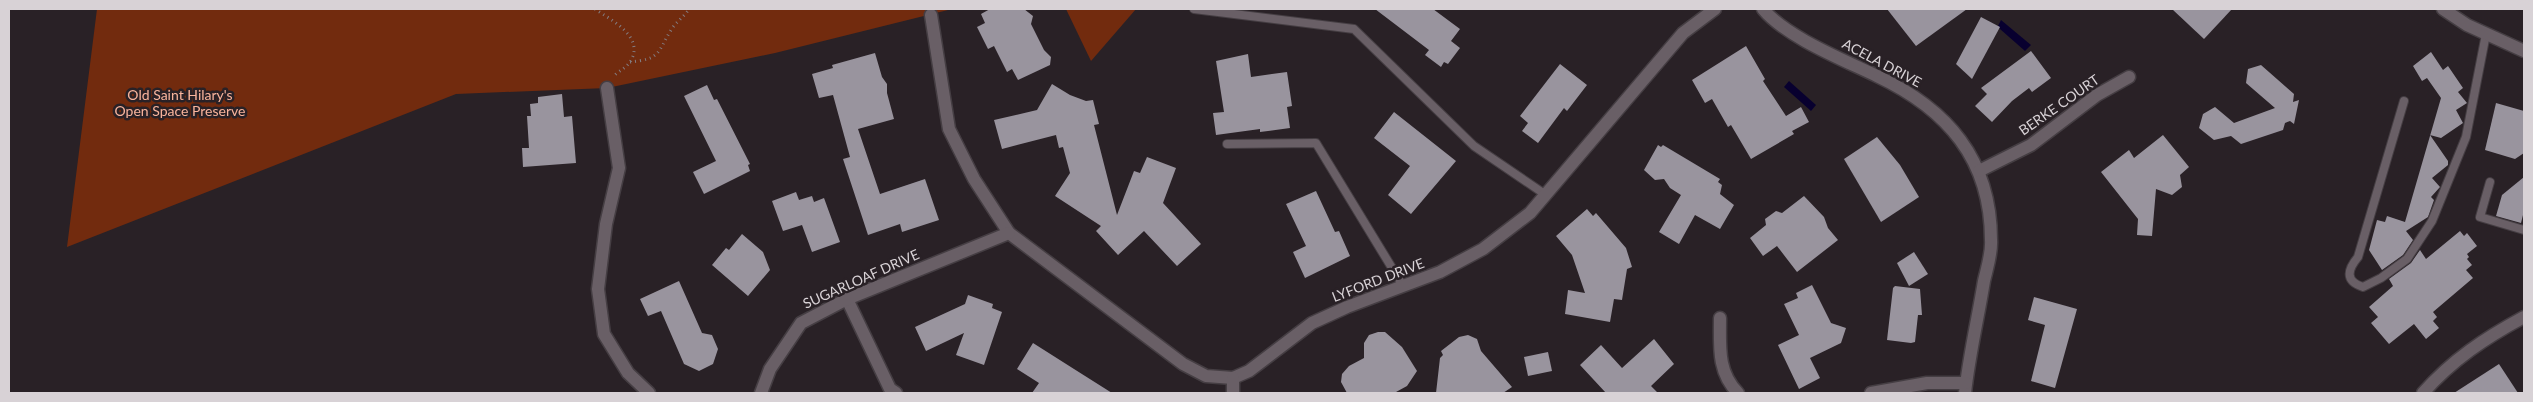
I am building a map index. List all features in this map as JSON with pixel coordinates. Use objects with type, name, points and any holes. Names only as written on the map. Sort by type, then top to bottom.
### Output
[{"type":"street","name":"LYFORD DRIVE","points":[[1232,378],[1249,371],[1312,322],[1440,272],[1483,249],[1530,213],[1683,33],[1715,9]]},
{"type":"street","name":"ACELA DRIVE","points":[[1763,9],[1782,26],[1900,86],[1936,112],[1958,134],[1979,171],[1988,197],[1992,241],[1965,388]]},
{"type":"street","points":[[2443,9],[2467,25],[2524,51]]},
{"type":"street","points":[[932,15],[949,129],[974,179],[1009,233],[1183,364],[1206,376],[1232,378],[1233,393]]},
{"type":"street","name":"BERKE COURT","points":[[1979,171],[2031,145],[2097,95],[2128,76]]},
{"type":"street","points":[[608,88],[619,168],[606,224],[598,289],[604,334],[628,373],[649,393]]},
{"type":"street","name":"SUGARLOAF DRIVE","points":[[761,393],[770,368],[801,323],[847,299],[1009,233]]},
{"type":"street","points":[[847,299],[890,389],[896,393]]},
{"type":"street","points":[[2423,393],[2454,361],[2474,345],[2524,317]]},
{"type":"street","points":[[1720,318],[1720,360],[1729,384],[1738,393]]},
{"type":"street","points":[[1871,393],[1927,383],[1965,388]]},
{"type":"lane","points":[[1194,9],[1354,30],[1474,146],[1546,195]]},
{"type":"lane","points":[[2404,101],[2358,257],[2350,267],[2350,277],[2354,284],[2363,287],[2381,278],[2407,259],[2432,221],[2466,137],[2486,34]]},
{"type":"lane","points":[[1227,144],[1316,143],[1403,286]]},
{"type":"lane","points":[[2490,182],[2480,217],[2524,230]]},
{"type":"path","points":[[595,9],[626,30],[634,46],[630,62],[614,76],[608,88]]},
{"type":"path","points":[[630,62],[644,61],[662,49],[674,26],[689,9]]},
{"type":"green space","name":"Old Saint Hilary's Open Space Preserve","points":[[97,9],[952,9],[775,53],[607,88],[456,94],[67,247]]},
{"type":"green space","points":[[1066,9],[1136,9],[1091,61]]},
{"type":"shaded area","points":[[2001,20],[2031,45],[2025,51],[2000,29],[1998,26]]},
{"type":"shaded area","points":[[1789,81],[1816,105],[1811,111],[1784,87]]},
{"type":"building","points":[[990,9],[1024,9],[1033,16],[1031,24],[1044,50],[1051,57],[1050,65],[1018,80],[1012,69],[1007,72],[994,46],[988,49],[977,27],[985,23],[981,14]]},
{"type":"building","points":[[1375,9],[1433,9],[1460,29],[1451,41],[1460,48],[1448,64],[1444,62],[1441,67],[1425,55],[1429,50]]},
{"type":"building","points":[[1887,9],[1967,9],[1916,46]]},
{"type":"building","points":[[2172,9],[2232,9],[2204,39]]},
{"type":"building","points":[[1981,17],[2000,27],[1972,79],[1956,64]]},
{"type":"building","points":[[1746,46],[1765,79],[1763,81],[1786,116],[1801,107],[1809,122],[1792,131],[1794,134],[1751,159],[1731,125],[1728,127],[1712,99],[1705,103],[1692,80]]},
{"type":"building","points":[[2031,51],[2051,78],[2032,92],[2029,88],[2012,101],[1992,122],[1975,106],[1987,94],[1981,88]]},
{"type":"building","points":[[2431,52],[2443,70],[2448,66],[2463,88],[2458,92],[2467,103],[2456,110],[2463,123],[2441,138],[2430,135],[2441,98],[2427,78],[2422,81],[2413,66]]},
{"type":"building","points":[[875,53],[882,77],[887,84],[887,93],[894,119],[858,129],[880,194],[925,179],[939,220],[902,232],[900,224],[868,235],[843,159],[850,157],[833,95],[819,98],[812,74],[833,68],[832,65]]},
{"type":"building","points":[[1248,54],[1251,77],[1287,72],[1292,106],[1287,107],[1290,128],[1260,132],[1260,129],[1216,135],[1213,113],[1224,112],[1216,61]]},
{"type":"building","points":[[1560,64],[1587,85],[1567,111],[1564,108],[1538,143],[1522,131],[1528,123],[1520,116]]},
{"type":"building","points":[[2261,65],[2294,94],[2293,102],[2299,100],[2294,124],[2290,121],[2285,123],[2283,130],[2241,144],[2231,136],[2214,140],[2199,128],[2203,114],[2215,107],[2234,123],[2275,108],[2246,83],[2248,69]]},
{"type":"building","points":[[1052,84],[1070,95],[1086,101],[1093,100],[1099,124],[1094,125],[1117,215],[1134,171],[1140,173],[1147,157],[1176,168],[1163,203],[1201,244],[1177,266],[1144,231],[1118,255],[1096,231],[1101,226],[1055,196],[1070,173],[1063,147],[1059,148],[1056,135],[1002,149],[994,120],[1037,110]]},
{"type":"building","points":[[707,85],[714,100],[717,99],[750,164],[748,165],[750,171],[704,194],[693,172],[716,161],[684,96]]},
{"type":"building","points":[[562,94],[564,117],[572,116],[576,163],[523,167],[522,148],[529,148],[527,116],[531,116],[530,104],[538,103],[538,97]]},
{"type":"building","points":[[2496,103],[2524,111],[2524,153],[2515,159],[2485,150]]},
{"type":"building","points":[[1394,112],[1456,161],[1411,214],[1388,195],[1410,166],[1374,138]]},
{"type":"building","points":[[2163,135],[2189,167],[2180,175],[2182,187],[2172,195],[2156,189],[2152,236],[2137,235],[2138,219],[2101,172],[2129,150],[2134,158]]},
{"type":"building","points":[[2430,135],[2448,161],[2448,165],[2432,178],[2440,187],[2431,197],[2434,200],[2428,217],[2406,231],[2413,240],[2403,255],[2382,270],[2369,250],[2377,220],[2385,222],[2387,216],[2405,222]]},
{"type":"building","points":[[1877,137],[1900,165],[1919,197],[1881,222],[1844,159]]},
{"type":"building","points":[[1658,145],[1661,147],[1663,145],[1720,179],[1718,182],[1722,185],[1720,194],[1734,205],[1720,229],[1695,215],[1679,244],[1659,232],[1681,195],[1670,188],[1664,179],[1655,180],[1644,170]]},
{"type":"building","points":[[2524,177],[2524,211],[2521,223],[2496,216],[2502,195]]},
{"type":"building","points":[[1316,191],[1335,232],[1339,231],[1350,256],[1305,278],[1293,252],[1306,246],[1286,204]]},
{"type":"building","points":[[796,192],[799,200],[812,196],[814,202],[824,198],[840,242],[812,252],[802,225],[783,231],[772,201]]},
{"type":"building","points":[[1804,196],[1824,217],[1828,228],[1838,240],[1797,272],[1777,246],[1763,256],[1750,238],[1766,225],[1765,219],[1776,211],[1782,213]]},
{"type":"building","points":[[1587,209],[1593,216],[1596,213],[1626,248],[1632,267],[1627,269],[1622,300],[1614,299],[1610,322],[1565,314],[1568,290],[1585,293],[1572,255],[1556,236]]},
{"type":"building","points":[[2460,231],[2464,236],[2467,233],[2477,246],[2467,254],[2469,257],[2467,259],[2472,265],[2466,270],[2473,278],[2433,312],[2437,317],[2433,321],[2439,328],[2426,339],[2414,324],[2389,344],[2371,323],[2378,317],[2369,307],[2393,286],[2389,279],[2411,263],[2420,250],[2426,259]]},
{"type":"building","points":[[742,234],[763,252],[770,270],[748,296],[712,265],[726,248],[729,250]]},
{"type":"building","points":[[1914,252],[1928,274],[1909,286],[1897,263]]},
{"type":"building","points":[[679,281],[702,333],[712,335],[718,349],[713,364],[699,371],[684,364],[661,311],[648,316],[640,299]]},
{"type":"building","points":[[1812,285],[1831,323],[1846,328],[1841,343],[1810,358],[1820,378],[1799,389],[1778,345],[1799,335],[1784,304],[1798,298],[1796,293]]},
{"type":"building","points":[[1895,286],[1920,289],[1922,315],[1918,315],[1915,342],[1887,340],[1893,288]]},
{"type":"building","points":[[968,295],[993,304],[992,308],[1002,312],[984,365],[956,355],[964,333],[926,351],[915,327],[965,304]]},
{"type":"building","points":[[2034,297],[2077,309],[2055,388],[2031,381],[2045,325],[2028,320]]},
{"type":"building","points":[[1385,332],[1402,347],[1417,371],[1407,386],[1396,392],[1347,393],[1341,382],[1342,374],[1349,366],[1364,358],[1364,343],[1369,335]]},
{"type":"building","points":[[1468,335],[1477,339],[1481,351],[1512,387],[1503,393],[1436,393],[1440,358],[1443,355],[1441,351],[1459,337]]},
{"type":"building","points":[[1654,339],[1674,364],[1651,386],[1658,393],[1606,393],[1580,365],[1601,345],[1622,368]]},
{"type":"building","points":[[1033,343],[1112,393],[1032,393],[1039,383],[1017,369]]},
{"type":"building","points":[[1548,352],[1552,371],[1528,376],[1524,357]]},
{"type":"building","points":[[2499,364],[2518,393],[2454,393]]}]
